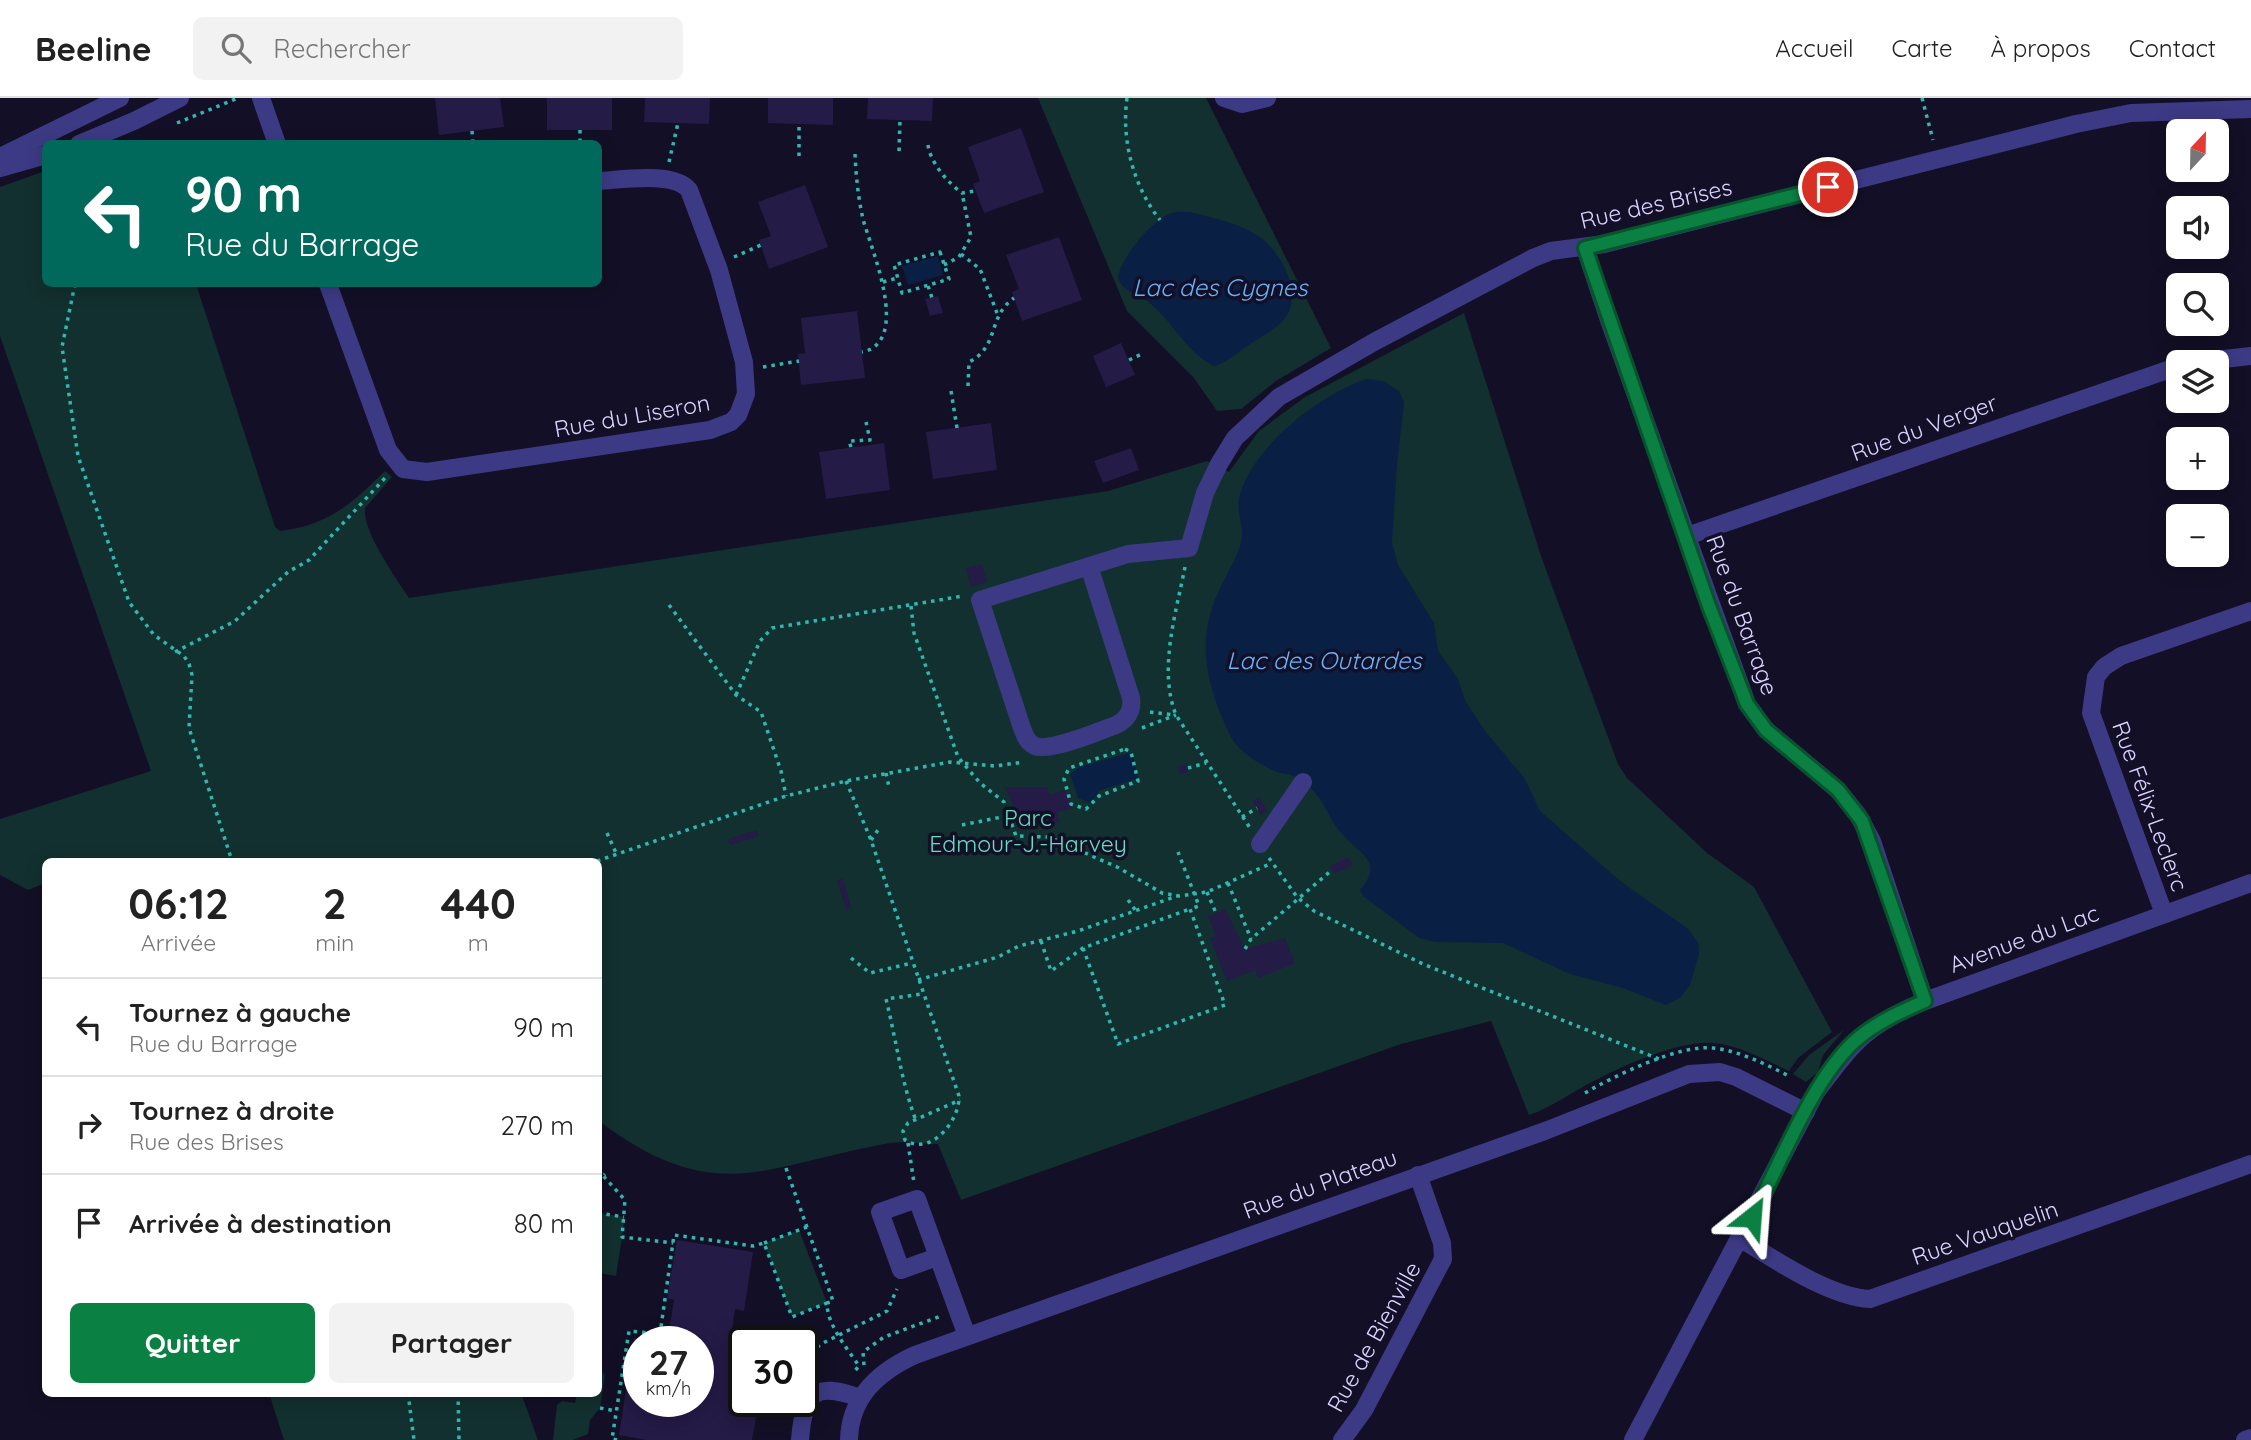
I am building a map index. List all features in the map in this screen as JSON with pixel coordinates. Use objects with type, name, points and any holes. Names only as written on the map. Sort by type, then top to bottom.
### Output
[{"type":"street","points":[[0,157],[120,98]]},
{"type":"street","points":[[89,140],[180,98]]},
{"type":"street","points":[[261,98],[276,140]]},
{"type":"street","points":[[1224,98],[1242,104],[1267,98]]},
{"type":"street","name":"Rue des Brises","points":[[1188,548],[1205,493],[1219,464],[1235,438],[1271,403],[1374,342],[1533,258],[1551,251],[1585,248],[2110,117],[2131,113],[2251,109]]},
{"type":"street","points":[[0,168],[42,156]]},
{"type":"street","points":[[602,181],[668,179]]},
{"type":"street","name":"Rue du Liseron","points":[[329,287],[387,450],[397,464],[414,471],[427,472],[710,430],[731,422],[742,409],[746,394],[744,369],[734,319],[717,264],[688,190],[682,183],[668,179]]},
{"type":"street","name":"Rue du Barrage","points":[[1585,248],[1747,704],[1773,736],[1838,790],[1864,825],[1925,1001]]},
{"type":"street","points":[[2229,358],[2251,356]]},
{"type":"street","name":"Rue du Verger","points":[[1687,536],[2166,370]]},
{"type":"street","points":[[1089,566],[1131,698],[1131,709],[1123,722],[1116,725],[1053,746],[1038,747],[1027,740],[980,600],[1089,566],[1128,554],[1154,554],[1188,548]]},
{"type":"street","name":"Rue Félix-Leclerc","points":[[2164,914],[2093,723],[2093,686],[2104,667],[2121,656],[2251,611]]},
{"type":"street","points":[[1260,844],[1303,782]]},
{"type":"street","name":"Avenue du Lac","points":[[1633,1440],[1816,1092],[1855,1041],[1888,1018],[1925,1001],[2251,883]]},
{"type":"street","name":"Rue du Plateau","points":[[860,1398],[878,1377],[898,1363],[967,1336],[1545,1131],[1689,1074],[1720,1072],[1736,1077],[1806,1112]]},
{"type":"street","name":"Rue Vauquelin","points":[[1741,1239],[1825,1286],[1853,1297],[1870,1299],[2251,1164]]},
{"type":"street","name":"Rue de Bienville","points":[[1342,1440],[1364,1410],[1443,1259],[1442,1243],[1418,1175]]},
{"type":"street","points":[[937,1257],[901,1270],[880,1212],[917,1199],[967,1336]]},
{"type":"street","points":[[800,1440],[805,1403],[815,1393],[831,1388],[860,1398],[851,1420],[849,1440]]},
{"type":"street","points":[[2245,1440],[2251,1438]]},
{"type":"path","points":[[169,126],[238,98]]},
{"type":"path","points":[[1127,98],[1129,147],[1135,177],[1160,220]]},
{"type":"path","points":[[1922,98],[1934,143]]},
{"type":"path","points":[[899,151],[900,120]]},
{"type":"path","points":[[668,179],[678,123]]},
{"type":"path","points":[[799,124],[799,156]]},
{"type":"path","points":[[580,130],[580,140]]},
{"type":"path","points":[[472,131],[473,140]]},
{"type":"path","points":[[929,145],[930,159],[962,193],[972,233],[961,254],[944,265]]},
{"type":"path","points":[[855,153],[856,189],[883,282],[887,310],[884,328],[872,350],[862,352]]},
{"type":"path","points":[[962,193],[975,191]]},
{"type":"path","points":[[717,264],[761,245]]},
{"type":"path","points":[[940,252],[944,265],[949,279],[902,293],[894,265],[940,252]]},
{"type":"path","points":[[961,254],[980,269],[998,313]]},
{"type":"path","points":[[883,282],[897,278]]},
{"type":"path","points":[[928,286],[932,298]]},
{"type":"path","points":[[74,287],[62,347],[78,456],[129,602],[154,635],[184,656],[189,664],[192,675],[189,728],[231,858]]},
{"type":"path","points":[[968,386],[969,362],[978,357],[990,342],[998,313],[1014,298]]},
{"type":"path","points":[[1129,360],[1144,353]]},
{"type":"path","points":[[744,369],[799,361]]},
{"type":"path","points":[[951,391],[957,428]]},
{"type":"path","points":[[851,447],[849,441],[870,440],[866,422]]},
{"type":"path","points":[[175,652],[235,621],[288,572],[309,560],[388,474]]},
{"type":"path","points":[[1188,548],[1169,661],[1169,698],[1176,715],[1207,763],[1272,863],[1299,899],[1314,911],[1423,964],[1659,1059]]},
{"type":"path","points":[[736,695],[760,641],[772,628],[781,624],[911,606],[975,592],[980,600]]},
{"type":"path","points":[[669,605],[736,695],[761,712],[781,771],[786,796]]},
{"type":"path","points":[[911,606],[914,633],[946,730],[958,757],[980,783],[1004,802],[1012,831],[1021,838],[1049,837],[1060,841],[1118,867],[1162,893],[1179,896],[1195,896],[1207,892],[1272,863]]},
{"type":"path","points":[[1142,711],[1176,715]]},
{"type":"path","points":[[1140,729],[1176,715]]},
{"type":"path","points":[[1125,749],[1131,752],[1138,782],[1099,796],[1086,809],[1071,804],[1070,798],[1064,779],[1072,765],[1125,749]]},
{"type":"path","points":[[602,859],[786,796],[846,782],[964,761],[995,766],[1034,761]]},
{"type":"path","points":[[1188,768],[1207,763]]},
{"type":"path","points":[[886,773],[889,787]]},
{"type":"path","points":[[846,782],[871,840],[960,1100],[954,1119],[941,1134],[922,1143],[909,1143]]},
{"type":"path","points":[[1242,817],[1257,808]]},
{"type":"path","points":[[962,825],[1017,814]]},
{"type":"path","points":[[871,840],[878,830]]},
{"type":"path","points":[[607,833],[616,854]]},
{"type":"path","points":[[1041,942],[1051,971],[1083,948],[1199,906],[1178,852]]},
{"type":"path","points":[[1245,949],[1251,939],[1332,870]]},
{"type":"path","points":[[1228,883],[1251,939]]},
{"type":"path","points":[[1207,892],[1216,913]]},
{"type":"path","points":[[918,980],[1179,896]]},
{"type":"path","points":[[1128,900],[1136,911]]},
{"type":"path","points":[[1083,948],[1118,1044],[1130,1040],[1225,1005],[1190,909]]},
{"type":"path","points":[[851,958],[870,973],[912,963]]},
{"type":"path","points":[[915,1118],[903,1085],[902,1067],[886,999],[923,994]]},
{"type":"path","points":[[917,1199],[909,1143],[903,1137],[903,1131],[915,1118],[960,1100]]},
{"type":"path","points":[[764,1243],[792,1317],[833,1301],[786,1168]]},
{"type":"path","points":[[602,1172],[625,1200],[622,1237],[673,1244]]},
{"type":"path","points":[[602,1177],[605,1174]]},
{"type":"path","points":[[602,1214],[625,1217]]},
{"type":"path","points":[[613,1440],[629,1331],[660,1334],[674,1235],[753,1246],[807,1227]]},
{"type":"path","points":[[819,1347],[887,1311],[899,1284]]},
{"type":"path","points":[[827,1303],[827,1311],[839,1335],[861,1364]]},
{"type":"path","points":[[853,1373],[861,1364],[863,1352],[884,1337],[947,1314]]},
{"type":"path","points":[[409,1397],[414,1440]]},
{"type":"path","points":[[458,1397],[458,1440]]},
{"type":"path","points":[[600,1408],[616,1411]]},
{"type":"green space","points":[[1038,98],[1206,98],[1331,348],[1276,381],[1241,409],[1217,411],[1194,378],[1127,311]]},
{"type":"green space","name":"Parc Edmour-J.-Harvey","points":[[42,172],[42,287],[197,287],[275,527],[280,531],[326,518],[350,503],[385,471],[392,477],[365,508],[365,518],[381,554],[409,598],[1108,491],[1207,461],[1229,472],[1259,431],[1305,397],[1464,313],[1542,559],[1618,764],[1627,778],[1707,853],[1754,887],[1832,1032],[1798,1058],[1789,1071],[1752,1054],[1713,1043],[1669,1049],[1622,1067],[1529,1115],[1491,1021],[1401,1044],[961,1200],[938,1144],[890,1143],[774,1169],[742,1173],[710,1172],[676,1165],[640,1148],[602,1123],[602,858],[42,858],[42,884],[28,890],[0,875],[0,819],[151,771],[0,336],[0,187]]},
{"type":"green space","points":[[1844,1030],[1823,1055],[1818,1072],[1806,1082],[1793,1074],[1809,1055]]},
{"type":"green space","points":[[602,1214],[625,1217],[616,1276],[602,1274]]},
{"type":"green space","points":[[799,1230],[827,1303],[792,1317],[764,1243]]},
{"type":"green space","points":[[602,1372],[605,1375],[602,1395]]},
{"type":"green space","points":[[270,1397],[522,1397],[538,1440],[284,1440]]},
{"type":"green space","points":[[576,1397],[602,1397],[600,1408],[590,1420],[588,1434],[573,1440],[553,1440],[557,1405],[562,1401],[575,1403]]},
{"type":"water","name":"Lac des Cygnes","points":[[1189,212],[1235,225],[1260,237],[1280,260],[1291,289],[1290,309],[1280,324],[1214,366],[1186,344],[1147,301],[1126,289],[1118,277],[1131,250],[1147,231],[1172,213]]},
{"type":"water","points":[[938,256],[943,275],[908,285],[902,266]]},
{"type":"water","name":"Lac des Outardes","points":[[1366,379],[1384,381],[1399,391],[1404,402],[1392,543],[1398,565],[1434,623],[1438,651],[1458,679],[1465,700],[1485,731],[1525,779],[1540,811],[1620,881],[1687,928],[1698,942],[1699,954],[1690,985],[1680,998],[1666,1005],[1623,988],[1570,974],[1503,943],[1435,942],[1419,938],[1363,896],[1360,890],[1367,880],[1370,866],[1363,854],[1343,835],[1314,792],[1295,777],[1277,772],[1258,762],[1239,748],[1231,737],[1216,702],[1207,667],[1206,649],[1210,613],[1241,542],[1240,494],[1259,458],[1291,424],[1329,397]]},
{"type":"water","points":[[1129,753],[1133,755],[1138,778],[1099,791],[1091,803],[1078,798],[1070,774],[1079,767]]},
{"type":"building","points":[[435,98],[500,98],[504,127],[439,135]]},
{"type":"building","points":[[547,98],[612,98],[612,130],[547,130]]},
{"type":"building","points":[[645,98],[710,98],[709,124],[644,122]]},
{"type":"building","points":[[768,98],[833,98],[833,125],[768,123]]},
{"type":"building","points":[[868,98],[933,98],[932,121],[867,119]]},
{"type":"building","points":[[1021,128],[1044,192],[984,213],[973,184],[980,181],[968,147]]},
{"type":"building","points":[[805,185],[828,247],[769,269],[759,240],[771,236],[758,202]]},
{"type":"building","points":[[1059,237],[1082,300],[1022,321],[1012,292],[1019,289],[1006,255]]},
{"type":"building","points":[[938,296],[943,313],[930,316],[925,299]]},
{"type":"building","points":[[857,311],[865,378],[801,385],[798,354],[805,353],[801,318]]},
{"type":"building","points":[[1121,343],[1135,375],[1106,387],[1093,356]]},
{"type":"building","points":[[991,423],[997,470],[933,479],[926,432]]},
{"type":"building","points":[[884,443],[890,490],[826,499],[819,452]]},
{"type":"building","points":[[1131,448],[1139,470],[1103,483],[1094,461]]},
{"type":"building","points":[[982,564],[987,582],[971,587],[966,568]]},
{"type":"building","points":[[1187,764],[1189,772],[1179,774],[1177,767]]},
{"type":"building","points":[[1005,787],[1047,787],[1049,795],[1066,790],[1072,808],[1057,812],[1060,823],[1016,824],[1017,814]]},
{"type":"building","points":[[1259,797],[1267,811],[1261,815],[1253,801]]},
{"type":"building","points":[[757,830],[759,836],[730,845],[728,839]]},
{"type":"building","points":[[1348,857],[1353,865],[1334,874],[1330,866]]},
{"type":"building","points":[[843,878],[851,908],[846,909],[837,880]]},
{"type":"building","points":[[1225,909],[1245,949],[1285,938],[1295,963],[1258,978],[1255,970],[1227,981],[1210,938],[1216,936],[1208,916]]},
{"type":"building","points":[[677,1240],[753,1252],[744,1311],[735,1309],[733,1326],[728,1326],[728,1417],[756,1417],[752,1440],[646,1440],[619,1435],[623,1409],[623,1417],[714,1417],[714,1326],[670,1326],[674,1300],[667,1298]]},
{"type":"route","points":[[1752,1217],[1812,1099],[1848,1048],[1888,1018],[1925,1001],[1872,841],[1862,821],[1838,790],[1766,730],[1747,704],[1709,606],[1687,536],[1585,248],[1828,187]]}]
